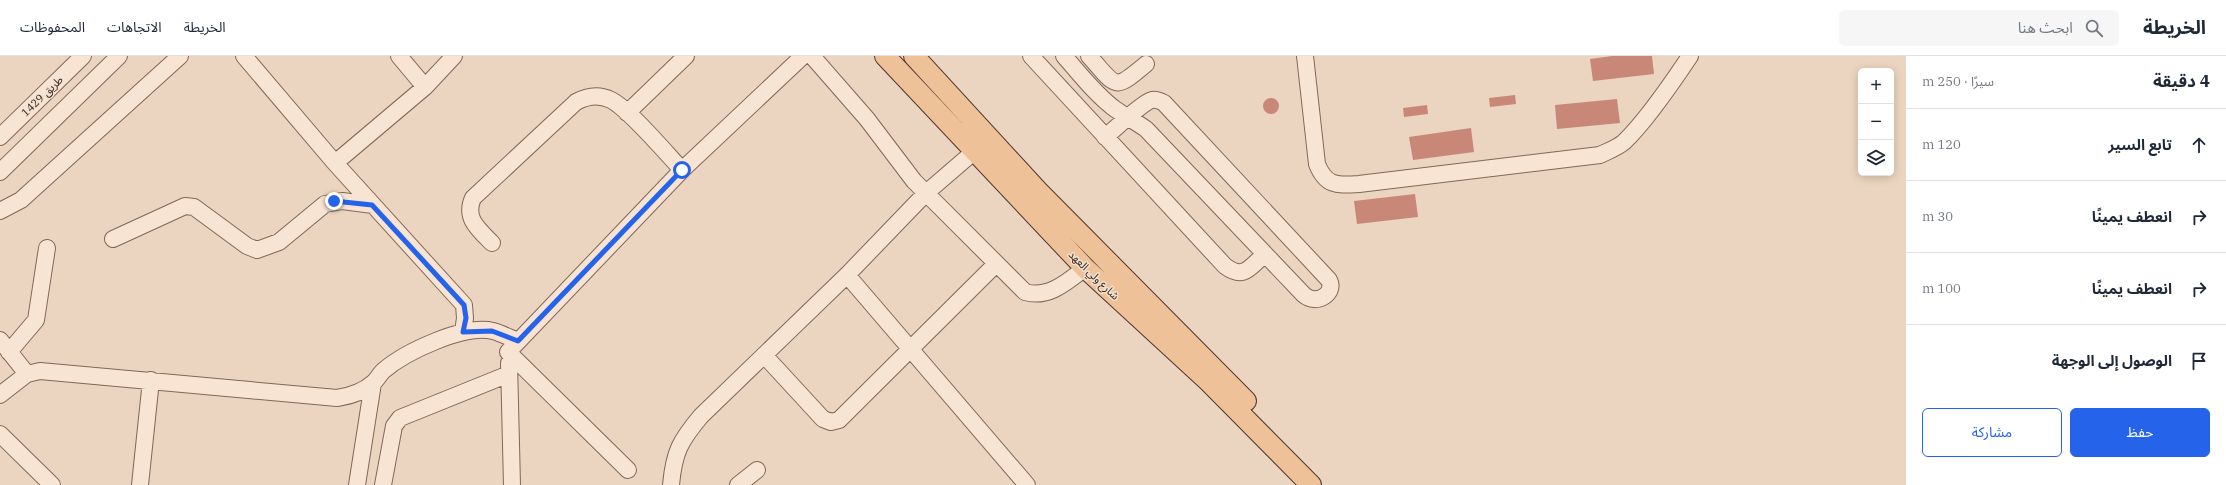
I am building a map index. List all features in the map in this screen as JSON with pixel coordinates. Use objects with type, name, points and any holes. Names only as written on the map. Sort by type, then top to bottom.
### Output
[{"type":"main road","name":"شارع ولي العهد","points":[[885,56],[1085,268],[1209,382],[1311,485]]},
{"type":"main road","name":"شارع ولي العهد","points":[[914,56],[1038,191],[1215,369],[1325,485]]},
{"type":"street","name":"طريق 1429","points":[[0,137],[83,56]]},
{"type":"street","points":[[0,172],[119,56]]},
{"type":"street","points":[[0,211],[20,200],[180,56]]},
{"type":"street","points":[[244,56],[335,164],[464,305],[466,318],[463,332]]},
{"type":"street","points":[[399,56],[425,87]]},
{"type":"street","points":[[335,164],[425,87],[454,56]]},
{"type":"street","points":[[627,113],[686,56]]},
{"type":"street","points":[[512,485],[509,374],[513,346],[682,170],[804,56]]},
{"type":"street","points":[[812,56],[866,119],[914,181],[1025,292],[1035,295],[1060,286],[1085,268]]},
{"type":"street","points":[[1031,56],[1228,268],[1237,274],[1243,273],[1264,254]]},
{"type":"street","points":[[1064,56],[1103,98],[1129,117],[1146,130],[1309,300],[1315,301],[1322,299],[1330,290],[1331,285],[1329,280],[1160,100],[1150,100],[1129,117],[1105,137]]},
{"type":"street","points":[[1089,56],[1112,81],[1119,84],[1124,82],[1146,64]]},
{"type":"street","points":[[1305,56],[1317,164],[1324,176],[1336,185],[1359,184],[1600,155],[1614,149],[1624,141],[1652,108],[1690,56]]},
{"type":"street","points":[[492,243],[472,222],[469,213],[473,198],[582,98],[599,97],[612,100],[627,113],[682,170]]},
{"type":"street","points":[[671,485],[673,463],[684,436],[701,416],[847,275],[926,193],[990,137]]},
{"type":"street","points":[[113,239],[186,206],[194,208],[248,246],[257,250],[279,242],[326,204],[342,201],[372,205]]},
{"type":"street","points":[[27,374],[5,346],[36,320],[47,248]]},
{"type":"street","points":[[764,355],[823,418],[831,422],[839,420],[909,348],[996,264]]},
{"type":"street","points":[[847,275],[1027,485]]},
{"type":"street","points":[[0,396],[27,374],[40,371],[337,398],[350,396],[373,383],[383,371],[410,352],[463,332],[492,331],[513,346],[628,470]]},
{"type":"street","points":[[383,485],[394,426],[400,418],[509,374]]},
{"type":"street","points":[[140,485],[151,380]]},
{"type":"street","points":[[358,485],[373,383]]},
{"type":"street","points":[[0,434],[52,485]]},
{"type":"street","points":[[738,485],[757,470]]},
{"type":"building","points":[[1612,56],[1652,56],[1654,74],[1593,81],[1590,59]]},
{"type":"building","points":[[1515,95],[1516,104],[1490,107],[1489,98]]},
{"type":"building","points":[[1271,98],[1278,103],[1279,106],[1274,113],[1271,114],[1264,109],[1263,106],[1268,99]]},
{"type":"building","points":[[1617,99],[1620,123],[1557,129],[1555,105]]},
{"type":"building","points":[[1427,105],[1428,114],[1404,117],[1403,108]]},
{"type":"building","points":[[1471,128],[1474,152],[1413,160],[1409,137]]},
{"type":"building","points":[[1415,194],[1418,217],[1357,224],[1354,201]]},
{"type":"route","points":[[334,201],[372,205],[464,305],[466,318],[463,332],[492,331],[518,341],[682,170]]}]
